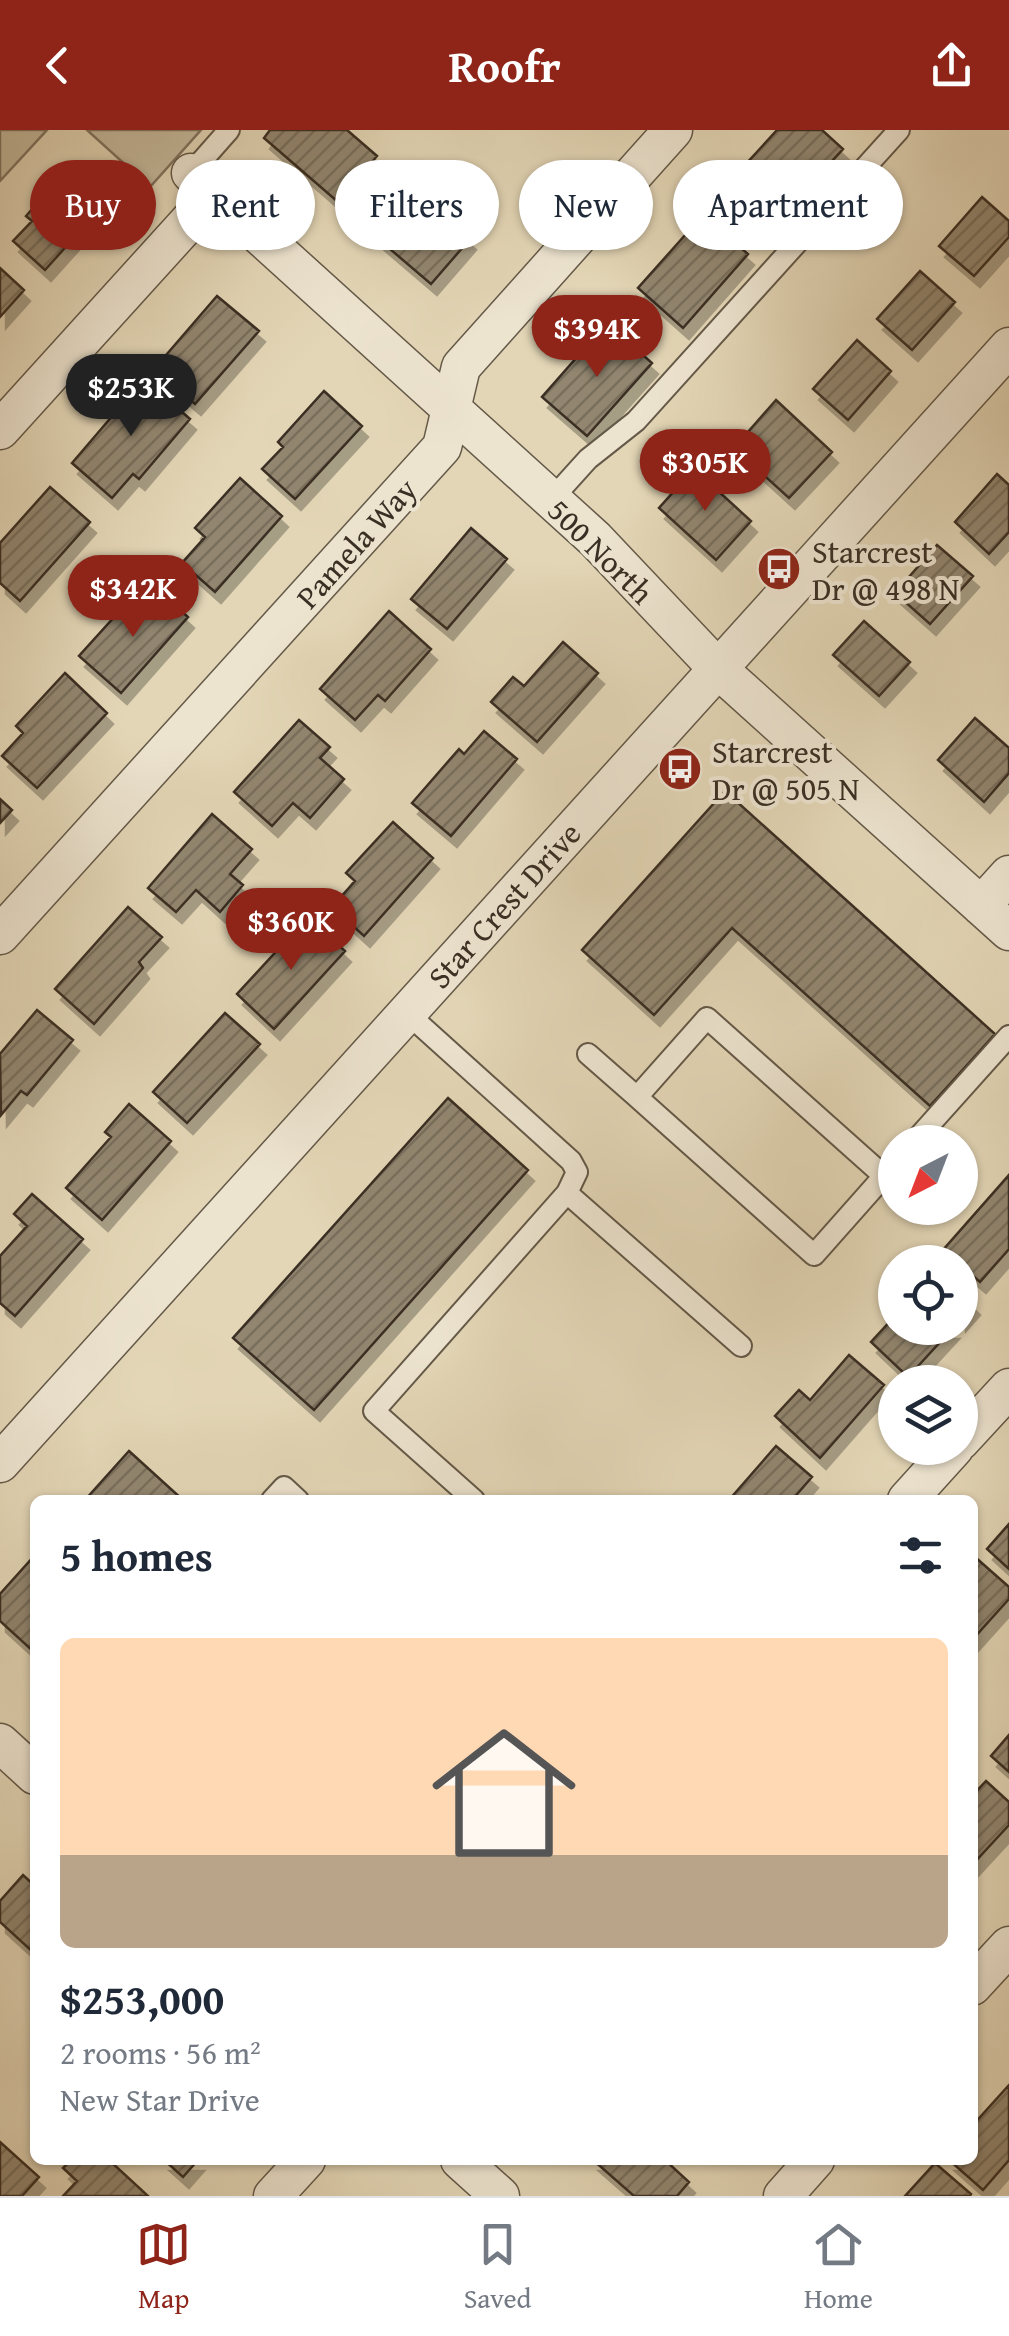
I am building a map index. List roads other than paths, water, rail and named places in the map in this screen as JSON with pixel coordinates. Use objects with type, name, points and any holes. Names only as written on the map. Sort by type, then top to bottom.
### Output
[{"type":"street","name":"Pamela Way","points":[[0,935],[442,447],[460,367],[674,130]]},
{"type":"street","points":[[0,430],[176,216]]},
{"type":"street","name":"500 North","points":[[277,250],[552,500],[718,670],[995,918]]},
{"type":"street","name":"Star Crest Drive","points":[[0,1464],[1009,347]]},
{"type":"street","points":[[995,918],[1009,876]]},
{"type":"street","points":[[978,1422],[1009,1388]]},
{"type":"street","points":[[912,1495],[939,1465]]},
{"type":"street","points":[[0,1743],[30,1770]]},
{"type":"street","points":[[978,1980],[1009,1946]]},
{"type":"street","points":[[274,2196],[302,2165]]},
{"type":"street","points":[[466,2165],[500,2196]]},
{"type":"street","points":[[782,2196],[810,2165]]},
{"type":"lane","points":[[214,160],[229,130]]},
{"type":"lane","points":[[552,500],[588,459],[636,421],[898,130]]},
{"type":"lane","points":[[407,1013],[571,1161],[577,1172],[568,1194],[374,1411],[468,1495]]},
{"type":"lane","points":[[636,1097],[707,1018],[878,1160]]},
{"type":"lane","points":[[929,1125],[1009,1036]]},
{"type":"lane","points":[[588,1054],[814,1255],[878,1183]]},
{"type":"lane","points":[[568,1194],[741,1346]]},
{"type":"place","name":"Starcrest Dr @ 498 N","points":[[779,569]]},
{"type":"place","name":"Starcrest Dr @ 505 N","points":[[680,769]]}]
